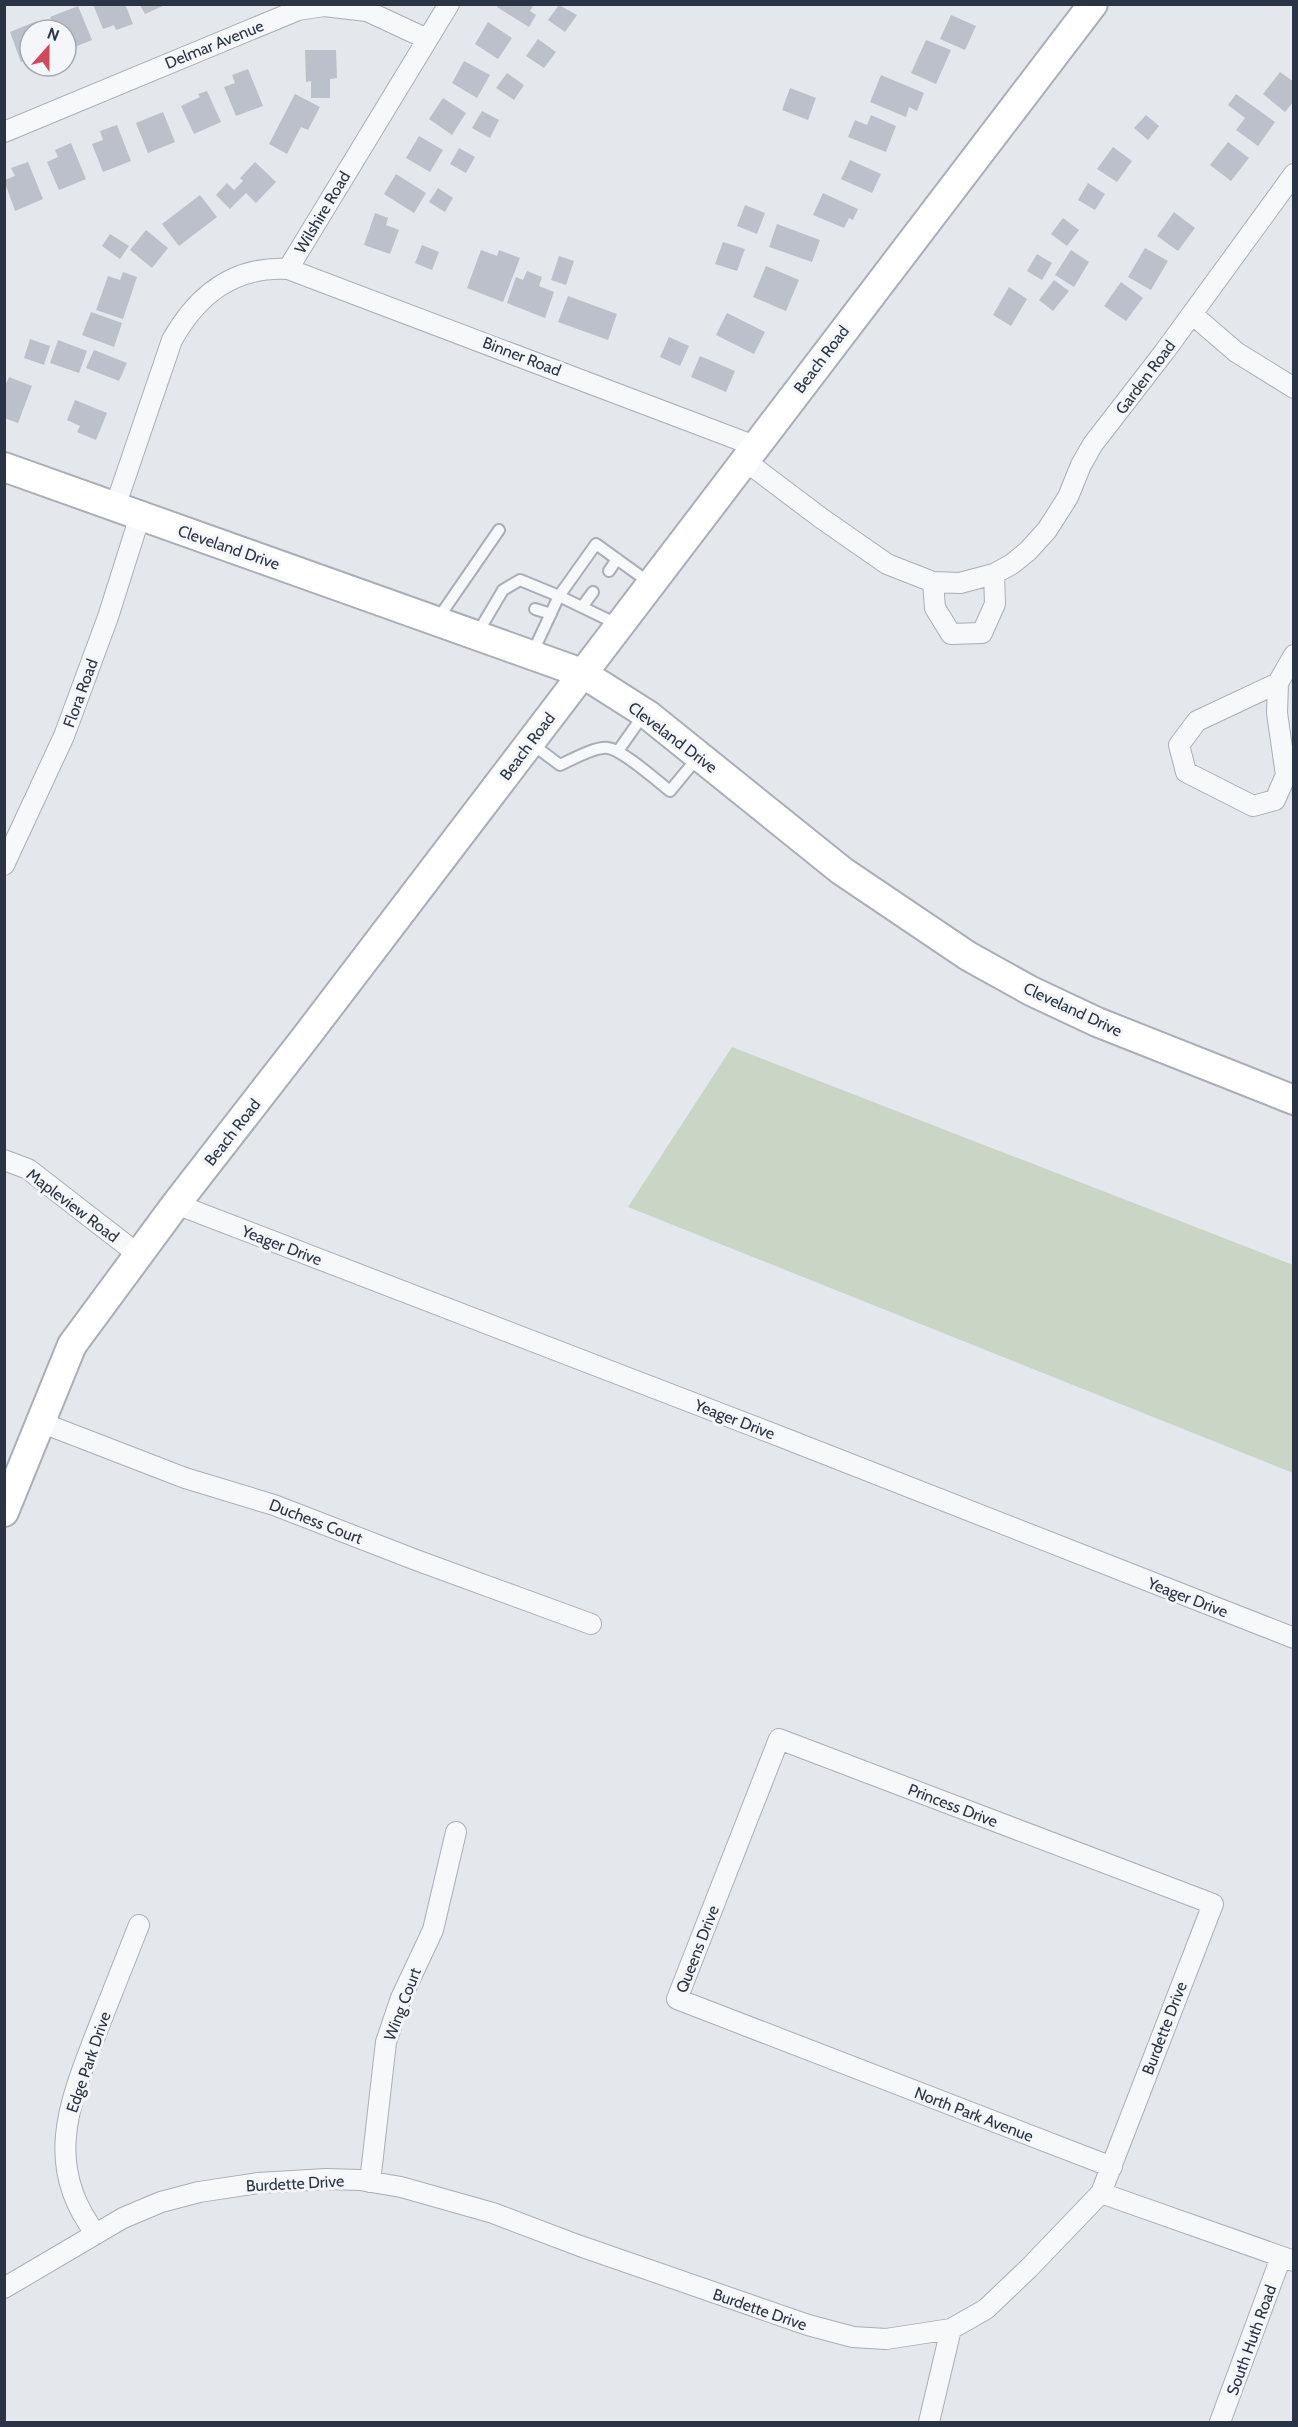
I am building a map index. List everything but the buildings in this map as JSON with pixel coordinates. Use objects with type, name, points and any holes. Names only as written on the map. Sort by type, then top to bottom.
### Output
[{"type":"street","name":"Wilshire Road","points":[[128,511],[172,340],[184,319],[202,298],[249,271],[270,268],[288,269],[449,4]]},
{"type":"street","name":"Beach Road","points":[[4,1512],[72,1345],[176,1204],[1093,4]]},
{"type":"street","name":"Delmar Avenue","points":[[4,132],[298,10],[324,6],[367,11],[427,39]]},
{"type":"street","name":"Garden Road","points":[[750,453],[820,518],[887,564],[933,582],[960,583],[994,574],[1028,551],[1047,530],[1068,497],[1081,465],[1094,444],[1293,174]]},
{"type":"street","name":"Binner Road","points":[[288,269],[750,453]]},
{"type":"street","points":[[1192,314],[1236,352],[1293,388]]},
{"type":"street","name":"Cleveland Drive","points":[[4,467],[582,673],[645,713],[842,871],[968,956],[1031,991],[1096,1022],[1293,1100]]},
{"type":"street","name":"Flora Road","points":[[4,865],[64,736],[108,617],[128,511]]},
{"type":"street","points":[[933,582],[934,608],[951,634],[982,633],[995,604],[994,574]]},
{"type":"street","points":[[1278,683],[1197,721],[1179,745],[1186,772],[1253,806],[1275,800],[1286,775],[1277,714],[1278,683],[1293,655]]},
{"type":"street","name":"Mapleview Road","points":[[4,1160],[28,1169],[139,1255]]},
{"type":"street","name":"Yeager Drive","points":[[176,1204],[779,1436],[1293,1638]]},
{"type":"street","name":"Duchess Court","points":[[40,1422],[185,1478],[274,1504],[416,1560],[591,1624]]},
{"type":"street","name":"Princess Drive","points":[[779,1739],[1128,1871]]},
{"type":"street","name":"Queens Drive","points":[[779,1739],[677,1999],[837,2062]]},
{"type":"street","name":"Wing Court","points":[[370,2182],[386,2042],[401,1998],[433,1930],[456,1832]]},
{"type":"street","name":"Burdette Drive","points":[[4,2288],[123,2218],[161,2202],[199,2192],[287,2180],[326,2179],[401,2187],[493,2213],[590,2250],[797,2322],[842,2334],[886,2339],[951,2329],[986,2308],[1029,2268],[1101,2193],[1112,2167],[1213,1904],[1128,1871]]},
{"type":"street","name":"Edge Park Drive","points":[[96,2234],[82,2216],[72,2195],[66,2170],[65,2138],[77,2082],[139,1925]]},
{"type":"street","name":"North Park Avenue","points":[[837,2062],[1112,2167]]},
{"type":"street","points":[[1101,2193],[1287,2259]]},
{"type":"street","name":"South Huth Road","points":[[1220,2422],[1287,2259]]},
{"type":"street","points":[[929,2422],[951,2329]]},
{"type":"lane","points":[[436,620],[499,530]]},
{"type":"lane","points":[[531,654],[559,596],[596,544],[650,583]]},
{"type":"lane","points":[[609,571],[618,559]]},
{"type":"lane","points":[[477,634],[503,590],[520,580],[619,625]]},
{"type":"lane","points":[[582,607],[593,592]]},
{"type":"lane","points":[[499,596],[510,600]]},
{"type":"lane","points":[[535,609],[551,614]]},
{"type":"lane","points":[[618,751],[645,713]]},
{"type":"lane","points":[[529,742],[560,765],[607,747],[618,751],[670,791],[699,756]]},
{"type":"green space","points":[[732,1047],[1293,1265],[1293,1473],[628,1207]]}]
